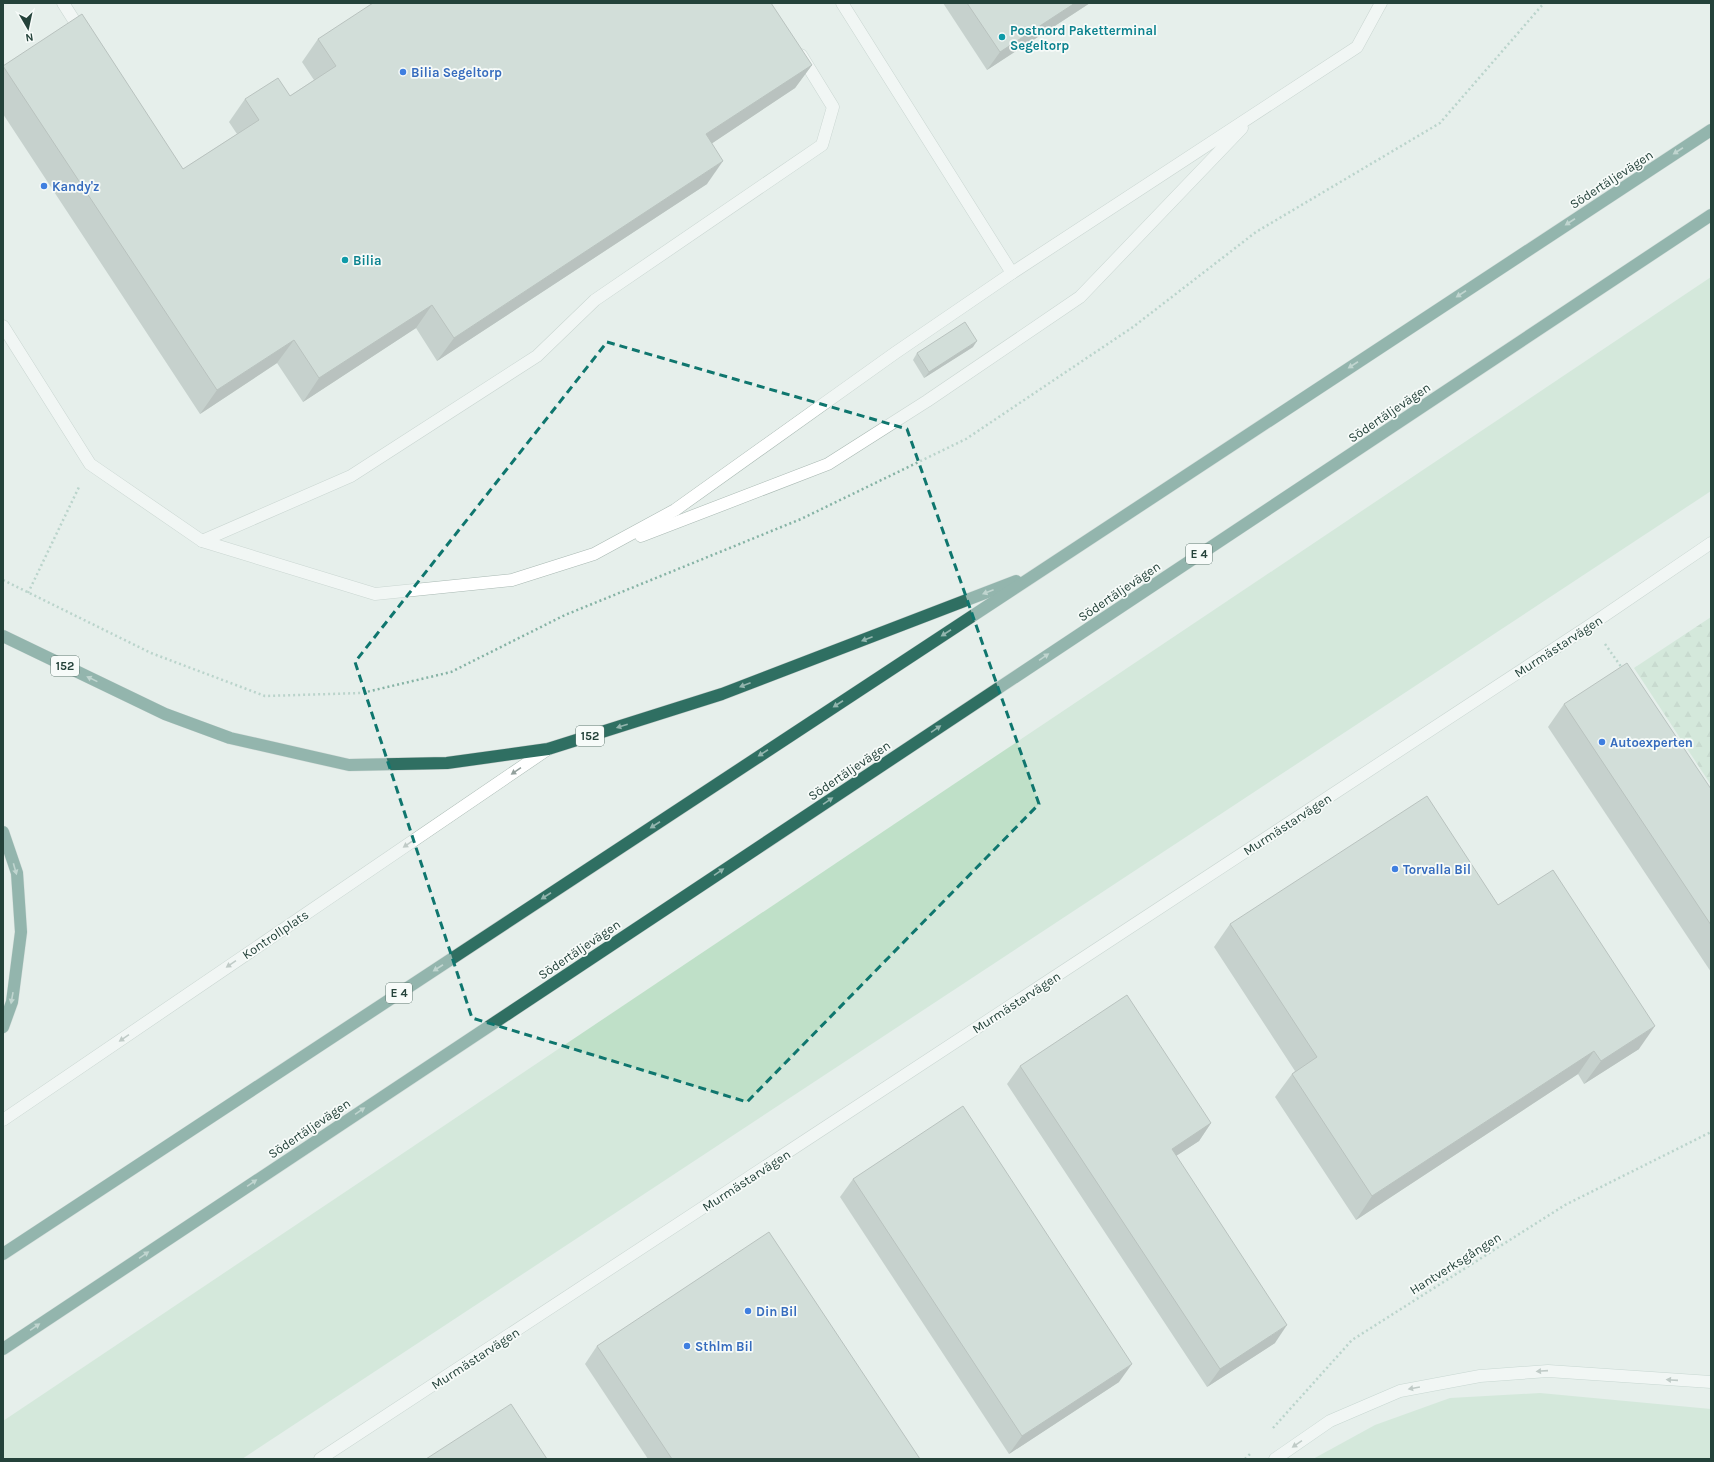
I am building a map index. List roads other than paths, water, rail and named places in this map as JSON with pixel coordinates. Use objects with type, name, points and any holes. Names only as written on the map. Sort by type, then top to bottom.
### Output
[{"type":"highway","name":"Södertäljevägen","points":[[3,1254],[1711,130]]},
{"type":"highway","name":"Södertäljevägen","points":[[3,1349],[1711,215]]},
{"type":"highway","name":"152","points":[[3,636],[172,717],[230,738],[350,765],[447,763],[548,749],[722,694],[1038,573]]},
{"type":"highway","points":[[3,832],[17,873],[21,932],[12,1002],[3,1027]]},
{"type":"street","points":[[63,3],[87,40]]},
{"type":"street","points":[[842,3],[1012,273]]},
{"type":"street","points":[[594,554],[676,510],[895,354],[1012,273],[1357,46],[1380,3]]},
{"type":"street","points":[[202,541],[358,471],[537,356],[595,300],[822,145],[833,107],[793,42]]},
{"type":"street","points":[[3,326],[90,464],[202,541],[375,594],[512,580],[594,554],[828,464],[927,401],[1080,297],[1257,112]]},
{"type":"street","name":"Murmästarvägen","points":[[320,1459],[1592,624],[1711,543]]},
{"type":"street","name":"Kontrollplats","points":[[3,1120],[548,749]]},
{"type":"street","points":[[1275,1459],[1330,1421],[1400,1390],[1480,1376],[1548,1371],[1711,1382]]},
{"type":"place","name":"Postnord Paketterminal Segeltorp","points":[[1002,37]]},
{"type":"place","name":"Bilia Segeltorp","points":[[403,72]]},
{"type":"place","name":"Kandy'z","points":[[44,186]]},
{"type":"place","name":"Bilia","points":[[345,260]]},
{"type":"place","name":"Autoexperten","points":[[1602,742]]},
{"type":"place","name":"Torvalla Bil","points":[[1395,869]]},
{"type":"place","name":"Din Bil","points":[[748,1311]]},
{"type":"place","name":"Sthlm Bil","points":[[687,1346]]}]
